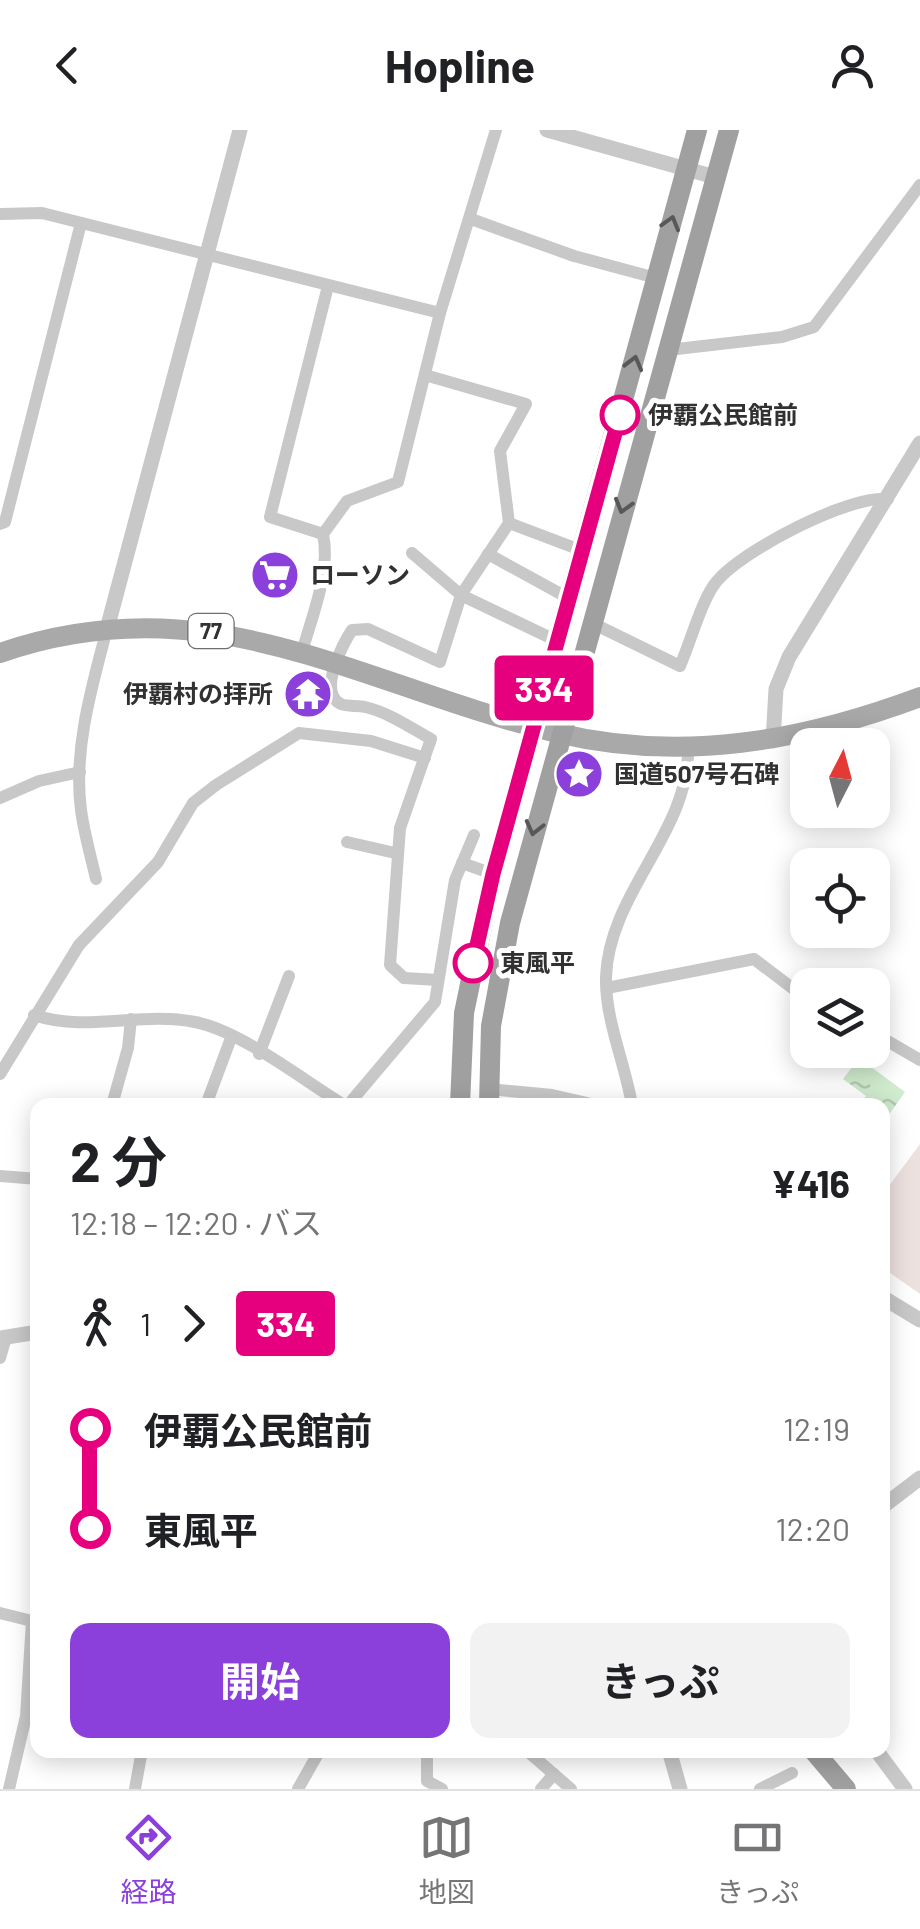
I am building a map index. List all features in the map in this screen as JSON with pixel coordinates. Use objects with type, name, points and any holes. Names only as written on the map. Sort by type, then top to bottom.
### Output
[{"type":"highway","points":[[460,1098],[464,1012],[493,874],[697,130]]},
{"type":"highway","points":[[489,1097],[498,976],[590,622],[730,130]]},
{"type":"highway","points":[[820,1758],[846,1789]]},
{"type":"main road","name":"77","points":[[0,653],[107,629],[141,626],[204,630],[337,662],[560,734],[688,748],[772,741],[856,720],[920,697]]},
{"type":"street","points":[[96,880],[80,809],[80,772],[90,696],[240,130]]},
{"type":"street","points":[[322,534],[347,501],[398,482],[440,314],[496,130]]},
{"type":"street","points":[[547,130],[715,176]]},
{"type":"street","points":[[668,350],[782,337],[814,327],[920,185]]},
{"type":"street","points":[[0,214],[42,213],[440,314]]},
{"type":"street","points":[[471,219],[574,256],[656,278]]},
{"type":"street","points":[[0,524],[4,522],[81,223]]},
{"type":"street","points":[[322,534],[270,517],[328,286]]},
{"type":"street","points":[[425,375],[526,404],[500,452],[509,523],[461,595],[440,662],[360,628],[352,630],[337,662],[334,697],[340,704],[366,707],[431,739],[395,854],[390,966],[404,978],[438,980]]},
{"type":"street","points":[[772,741],[776,689],[789,656],[920,443]]},
{"type":"street","points":[[590,622],[680,666],[716,581],[769,544],[823,515],[868,497],[888,499]]},
{"type":"street","points":[[509,523],[583,551]]},
{"type":"street","points":[[302,652],[326,548],[322,534]]},
{"type":"street","points":[[412,553],[461,595],[557,640]]},
{"type":"street","points":[[488,554],[570,600]]},
{"type":"street","points":[[0,1074],[78,946],[158,862],[194,802],[216,785],[298,733],[371,740],[425,758]]},
{"type":"street","points":[[631,1098],[606,974],[635,884],[684,797],[688,748]]},
{"type":"street","points":[[0,798],[39,781],[80,772]]},
{"type":"street","points":[[352,1098],[435,1002],[454,880],[474,835]]},
{"type":"street","points":[[347,842],[395,854]]},
{"type":"street","points":[[462,863],[493,874]]},
{"type":"street","points":[[607,988],[754,959],[790,986]]},
{"type":"street","points":[[259,1054],[290,976]]},
{"type":"street","points":[[34,1015],[84,1026],[131,1018],[198,1022],[334,1098]]},
{"type":"street","points":[[114,1098],[128,1048],[131,1018]]},
{"type":"street","points":[[209,1098],[231,1038]]},
{"type":"street","points":[[890,1042],[920,1060]]},
{"type":"street","points":[[489,1097],[565,1098]]},
{"type":"street","points":[[0,1176],[30,1178]]},
{"type":"street","points":[[890,1301],[920,1320]]},
{"type":"street","points":[[0,1358],[3,1338],[30,1333]]},
{"type":"street","points":[[890,1501],[920,1478]]},
{"type":"street","points":[[0,1613],[30,1621]]},
{"type":"street","points":[[9,1789],[26,1716],[30,1674]]},
{"type":"street","points":[[135,1789],[141,1758]]},
{"type":"street","points":[[298,1789],[315,1758]]},
{"type":"street","points":[[428,1758],[427,1781],[442,1789]]},
{"type":"street","points":[[535,1758],[571,1789]]},
{"type":"street","points":[[671,1758],[680,1789]]},
{"type":"street","points":[[882,1758],[905,1789]]},
{"type":"street","points":[[541,1789],[554,1774]]},
{"type":"street","points":[[760,1789],[792,1774]]},
{"type":"shaded area","points":[[920,1144],[920,1294],[890,1273],[890,1185]]},
{"type":"water","points":[[851,1068],[873,1068],[905,1092],[890,1113],[890,1098],[866,1096],[843,1079]]},
{"type":"bus line","name":"334","points":[[473,963],[493,874],[620,415]]},
{"type":"place","name":"伊覇公民館前","points":[[620,415]]},
{"type":"place","name":"ローソン","points":[[275,575]]},
{"type":"place","name":"伊覇村の拝所","points":[[308,694]]},
{"type":"place","name":"国道507号石碑","points":[[579,774]]},
{"type":"place","name":"東風平","points":[[473,963]]}]
